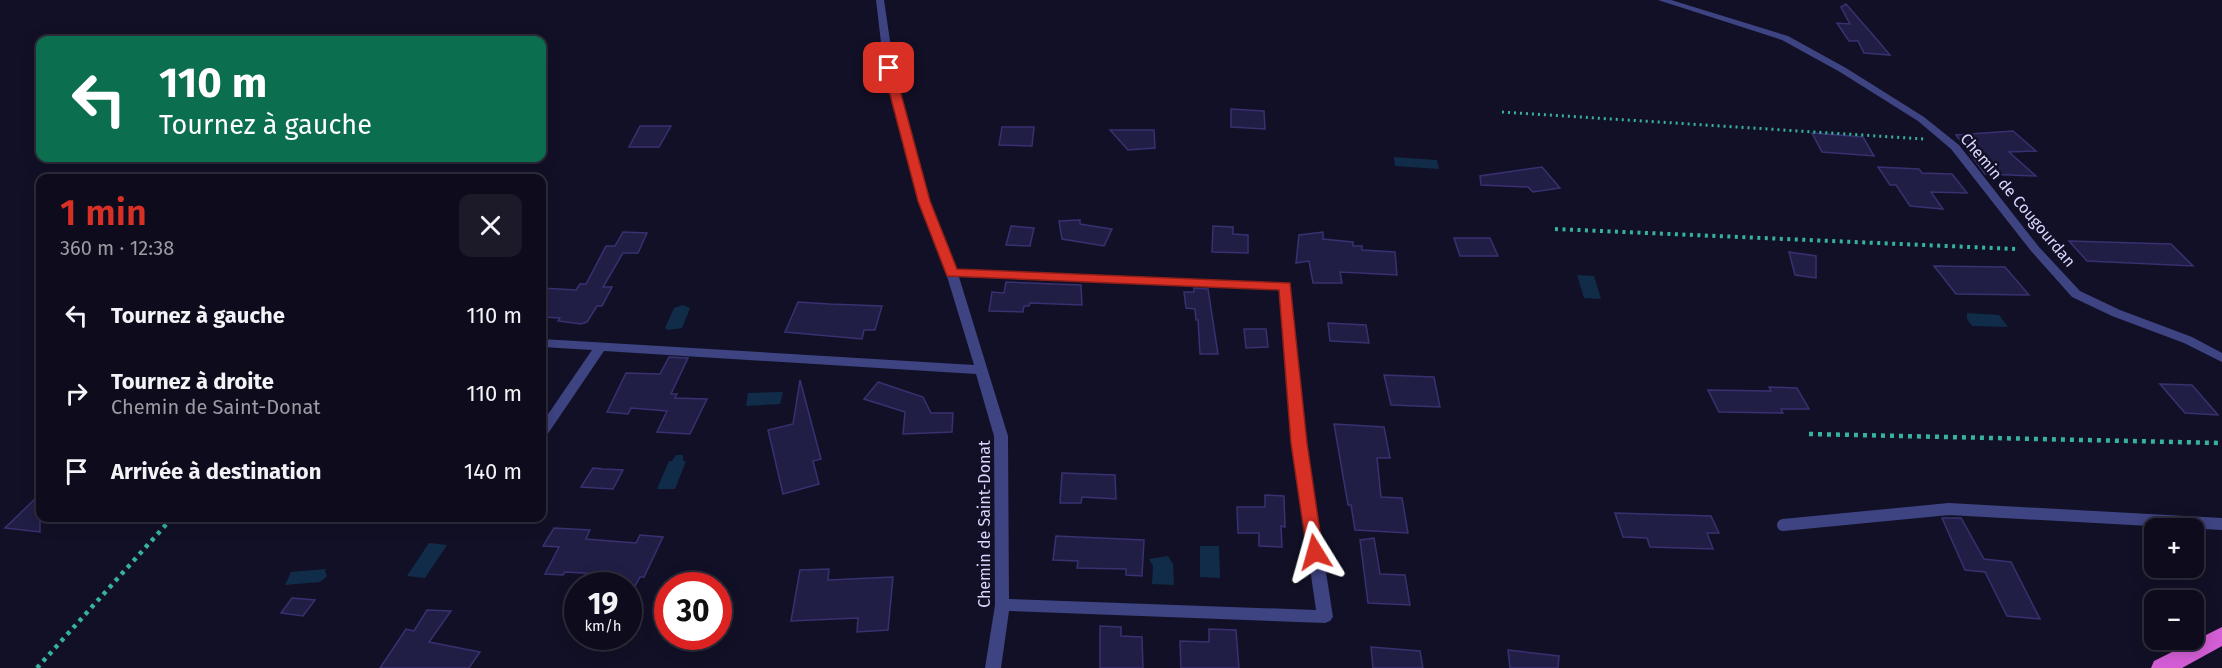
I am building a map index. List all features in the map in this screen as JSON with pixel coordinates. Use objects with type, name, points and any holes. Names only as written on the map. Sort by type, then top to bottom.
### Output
[{"type":"highway","points":[[2162,668],[2222,636]]},
{"type":"street","name":"Chemin de Saint-Donat","points":[[880,0],[889,68],[924,201],[952,273],[1001,436],[1002,605],[993,668]]},
{"type":"street","name":"Chemin de Cougourdan","points":[[1662,0],[1785,38],[1843,70],[1921,118],[1955,147],[2035,249],[2076,294],[2108,310],[2188,340],[2222,358]]},
{"type":"street","points":[[952,273],[1285,286],[1299,443],[1325,617],[1002,605]]},
{"type":"street","points":[[546,343],[982,370]]},
{"type":"street","points":[[546,426],[600,348]]},
{"type":"lane","points":[[1783,525],[1949,510],[2222,524]]},
{"type":"path","points":[[1502,112],[1948,141]]},
{"type":"path","points":[[1555,229],[2035,249]]},
{"type":"path","points":[[1809,434],[2222,443]]},
{"type":"path","points":[[37,668],[168,522]]},
{"type":"water","points":[[1394,157],[1437,160],[1439,169],[1395,166]]},
{"type":"water","points":[[1577,275],[1594,276],[1601,299],[1584,298]]},
{"type":"water","points":[[683,305],[690,308],[682,328],[668,330],[665,328],[674,308]]},
{"type":"water","points":[[1967,313],[1999,315],[2008,327],[1972,326],[1967,319]]},
{"type":"water","points":[[783,392],[780,404],[746,406],[748,393]]},
{"type":"water","points":[[676,455],[683,455],[683,461],[686,461],[675,489],[657,489],[669,461],[672,461]]},
{"type":"water","points":[[429,543],[447,545],[425,578],[407,576]]},
{"type":"water","points":[[1200,546],[1219,546],[1220,578],[1200,577]]},
{"type":"water","points":[[1168,556],[1173,564],[1174,585],[1152,584],[1153,566],[1149,559]]},
{"type":"water","points":[[326,569],[327,576],[320,582],[285,585],[291,572]]},
{"type":"building","points":[[1846,4],[1890,55],[1864,53],[1858,41],[1849,41],[1837,23],[1850,24],[1841,7]]},
{"type":"building","points":[[1231,109],[1264,111],[1265,129],[1231,127]]},
{"type":"building","points":[[640,126],[671,126],[659,147],[629,147]]},
{"type":"building","points":[[1002,127],[1034,127],[1032,146],[999,145]]},
{"type":"building","points":[[1110,130],[1154,130],[1155,148],[1128,150]]},
{"type":"building","points":[[2013,131],[2036,151],[2009,152],[2036,176],[1985,174],[1956,135]]},
{"type":"building","points":[[1812,133],[1863,137],[1874,156],[1822,152]]},
{"type":"building","points":[[1542,167],[1560,188],[1533,192],[1528,187],[1481,185],[1480,176]]},
{"type":"building","points":[[1878,167],[1919,169],[1922,173],[1952,174],[1967,193],[1931,192],[1943,209],[1910,206],[1896,185],[1890,185]]},
{"type":"building","points":[[1080,220],[1080,224],[1112,229],[1104,246],[1062,239],[1059,221]]},
{"type":"building","points":[[1011,226],[1034,228],[1030,246],[1006,245]]},
{"type":"building","points":[[1213,226],[1233,227],[1233,234],[1248,235],[1248,253],[1212,252]]},
{"type":"building","points":[[623,232],[647,233],[638,253],[623,253],[603,287],[612,287],[602,306],[597,306],[587,322],[581,324],[558,321],[560,318],[546,317],[546,288],[576,290],[580,284],[586,284],[606,246],[615,246]]},
{"type":"building","points":[[1323,232],[1323,239],[1353,242],[1353,246],[1362,246],[1362,250],[1395,252],[1397,275],[1340,272],[1342,283],[1313,283],[1309,261],[1296,263],[1299,235]]},
{"type":"building","points":[[1454,238],[1490,238],[1498,256],[1460,256]]},
{"type":"building","points":[[2069,241],[2171,244],[2193,266],[2087,261]]},
{"type":"building","points":[[1789,252],[1816,256],[1816,278],[1795,275]]},
{"type":"building","points":[[1934,266],[2005,267],[2029,295],[1956,294]]},
{"type":"building","points":[[1006,282],[1081,285],[1082,305],[1030,303],[1029,306],[1024,306],[1023,312],[989,311],[992,292],[1004,293]]},
{"type":"building","points":[[1194,288],[1208,289],[1218,354],[1200,354],[1198,320],[1196,320],[1195,309],[1186,308],[1184,292],[1194,292]]},
{"type":"building","points":[[798,302],[882,306],[875,330],[864,330],[862,339],[785,332]]},
{"type":"building","points":[[1328,323],[1366,325],[1369,343],[1330,341]]},
{"type":"building","points":[[1244,329],[1266,329],[1268,347],[1246,348]]},
{"type":"building","points":[[669,357],[688,358],[671,394],[677,394],[675,398],[707,399],[690,434],[657,432],[667,411],[631,408],[628,414],[607,412],[626,373],[660,374]]},
{"type":"building","points":[[1384,375],[1434,377],[1440,407],[1391,405]]},
{"type":"building","points":[[800,380],[821,459],[813,461],[819,484],[783,494],[768,430],[793,424]]},
{"type":"building","points":[[878,382],[923,397],[931,413],[953,413],[952,432],[903,434],[905,412],[864,399]]},
{"type":"building","points":[[2160,384],[2192,385],[2218,415],[2185,413]]},
{"type":"building","points":[[1769,387],[1797,388],[1809,409],[1781,409],[1783,413],[1719,412],[1708,390],[1771,391]]},
{"type":"building","points":[[1334,424],[1384,427],[1390,458],[1377,458],[1381,497],[1402,498],[1408,533],[1355,530],[1351,505],[1348,505]]},
{"type":"building","points":[[593,468],[623,470],[613,489],[581,487]]},
{"type":"building","points":[[1062,473],[1115,475],[1116,499],[1082,497],[1081,503],[1060,503]]},
{"type":"building","points":[[1265,495],[1284,496],[1285,527],[1281,526],[1282,547],[1259,546],[1259,533],[1238,533],[1237,507],[1265,507]]},
{"type":"building","points":[[36,498],[36,522],[40,522],[40,532],[5,528]]},
{"type":"building","points":[[1615,513],[1711,516],[1719,533],[1707,533],[1713,549],[1650,547],[1647,538],[1623,537]]},
{"type":"building","points":[[1942,518],[1961,518],[1984,559],[2011,562],[2040,619],[2007,616],[1985,572],[1965,570]]},
{"type":"building","points":[[554,528],[590,530],[586,539],[636,543],[640,535],[663,537],[644,577],[642,577],[642,572],[545,574],[559,547],[543,546]]},
{"type":"building","points":[[1056,536],[1144,540],[1142,576],[1126,575],[1126,569],[1077,568],[1078,561],[1053,560]]},
{"type":"building","points":[[1374,538],[1380,574],[1405,575],[1410,605],[1368,603],[1360,540]]},
{"type":"building","points":[[829,569],[828,580],[893,577],[888,630],[857,632],[858,618],[791,621],[800,570]]},
{"type":"building","points":[[292,598],[315,600],[303,616],[281,613]]},
{"type":"building","points":[[427,610],[451,611],[429,642],[480,652],[469,668],[380,668],[406,629],[414,631]]},
{"type":"building","points":[[1100,626],[1121,627],[1121,636],[1142,637],[1143,668],[1100,668]]},
{"type":"building","points":[[1209,629],[1236,630],[1239,668],[1181,668],[1180,641],[1209,642]]},
{"type":"building","points":[[1371,647],[1420,651],[1423,668],[1373,668]]},
{"type":"building","points":[[1508,650],[1559,656],[1558,668],[1510,668]]},
{"type":"route","points":[[889,68],[924,201],[952,273],[1285,286],[1299,443],[1315,552]]}]
